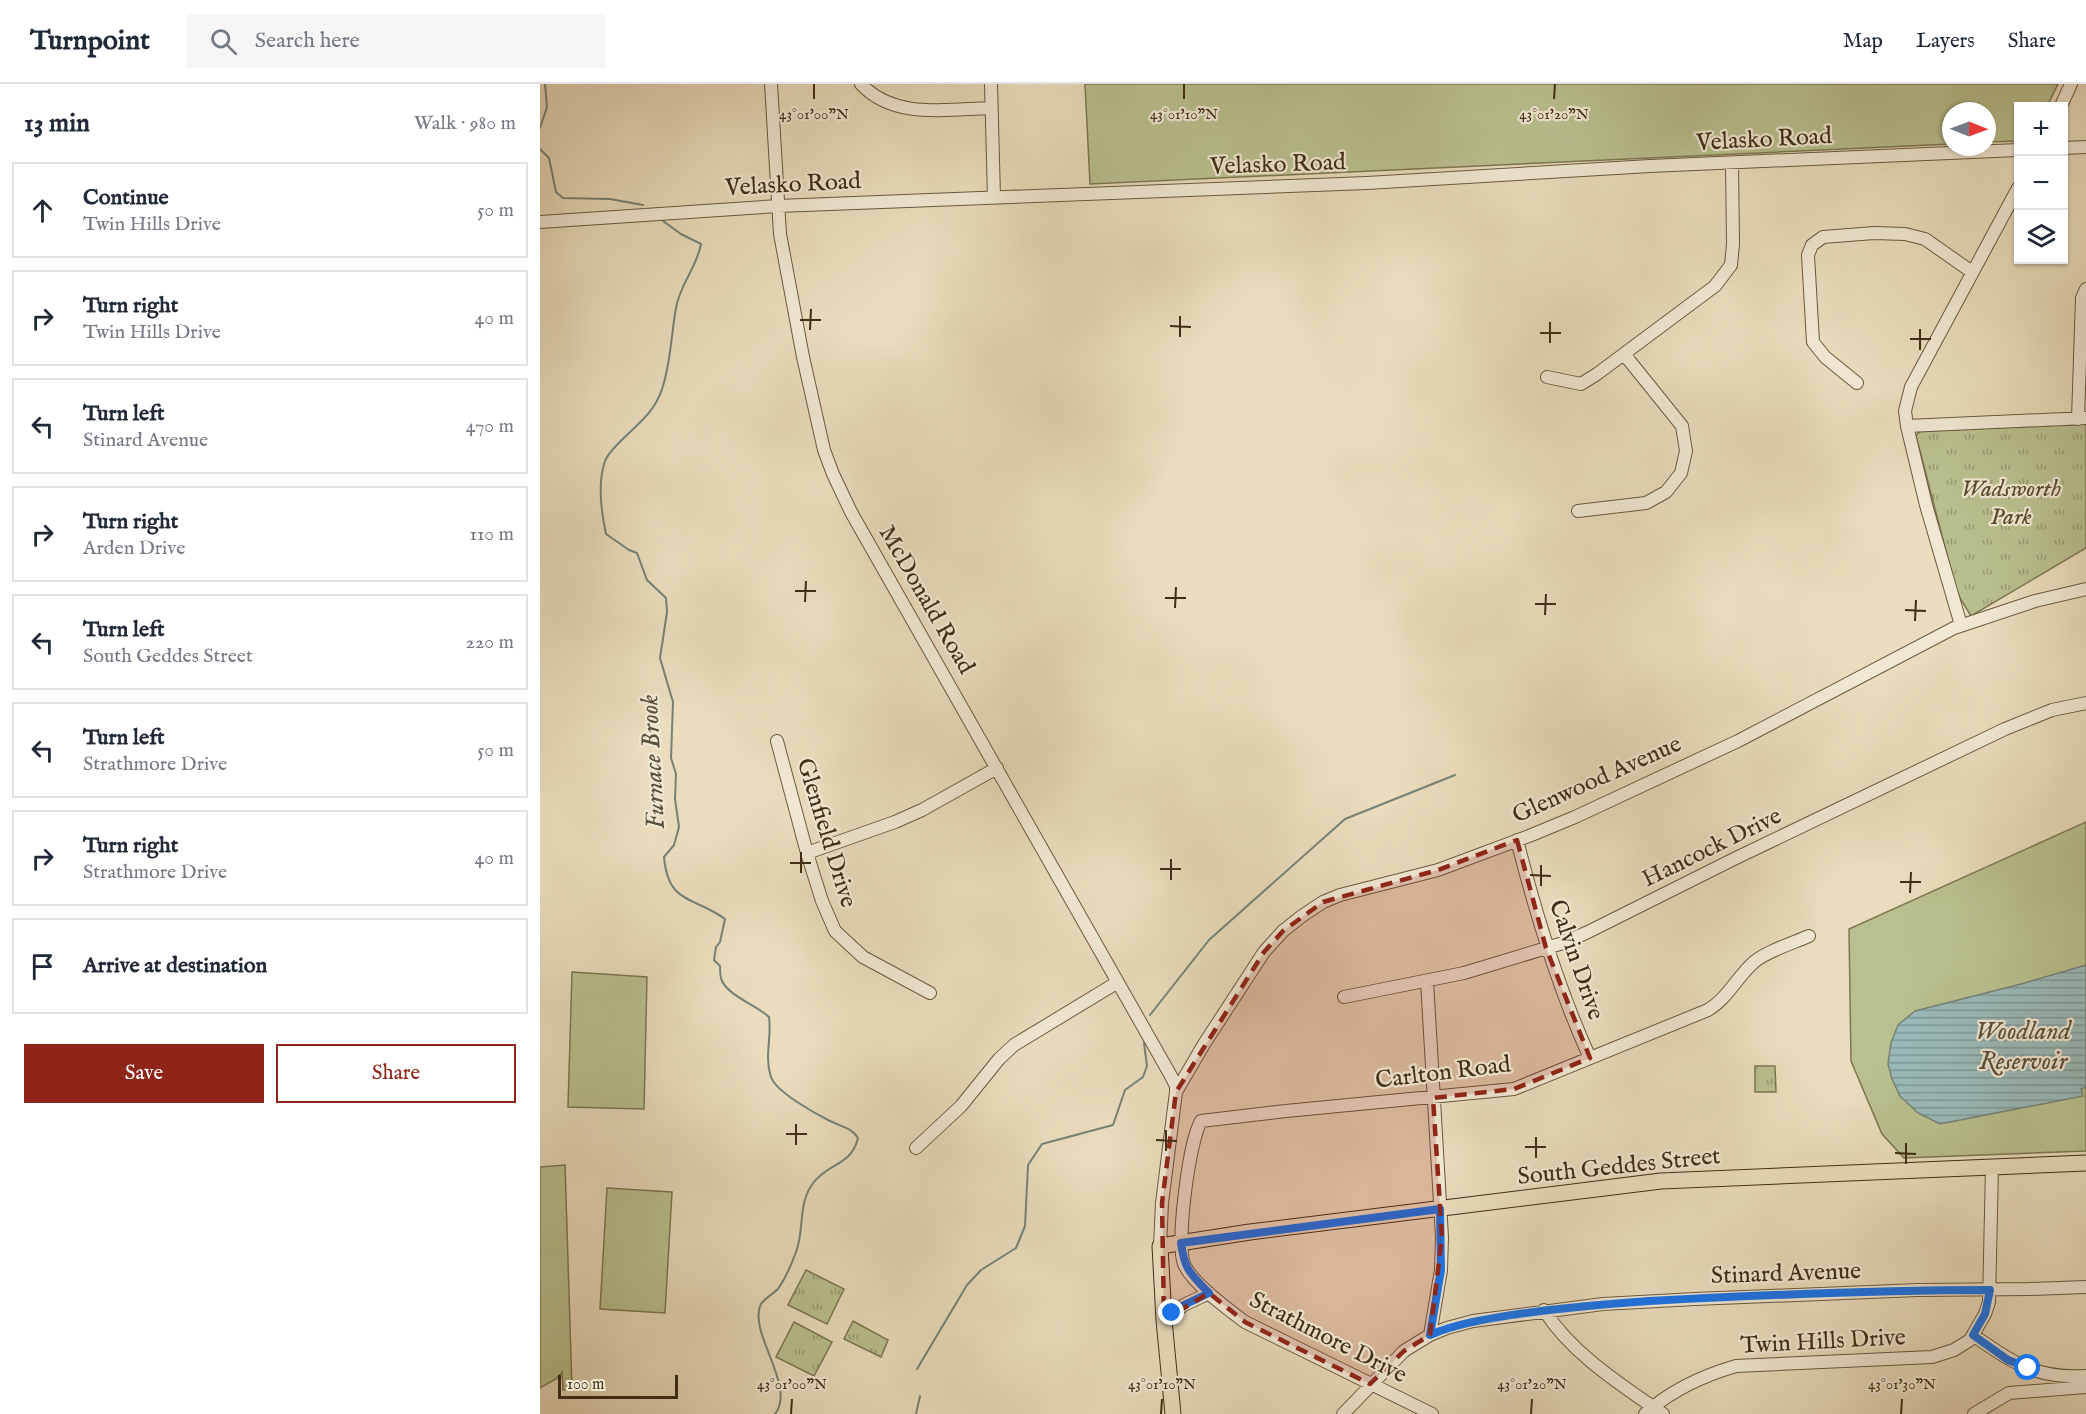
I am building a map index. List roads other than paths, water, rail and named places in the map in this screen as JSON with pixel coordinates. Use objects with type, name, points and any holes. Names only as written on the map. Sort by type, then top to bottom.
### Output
[{"type":"main road","name":"South Geddes Street","points":[[1160,1246],[1661,1181],[2086,1163]]},
{"type":"main road","name":"Glenwood Avenue","points":[[1160,1246],[1173,1414]]},
{"type":"street","name":"McDonald Road","points":[[771,84],[780,234],[816,420],[833,474],[851,512],[1171,1076],[1176,1092]]},
{"type":"street","points":[[861,84],[868,91],[894,106],[911,109],[991,108]]},
{"type":"street","points":[[990,84],[994,197]]},
{"type":"street","points":[[2063,102],[2072,84]]},
{"type":"street","points":[[2068,148],[2086,147]]},
{"type":"street","name":"Velasko Road","points":[[540,222],[778,206],[1367,183],[2014,150]]},
{"type":"street","points":[[1547,377],[1581,384],[1714,286],[1731,265],[1732,163]]},
{"type":"street","points":[[1961,625],[1926,505],[1905,411],[1911,387],[2014,197]]},
{"type":"street","points":[[1857,383],[1826,357],[1813,342],[1808,255],[1812,245],[1823,237],[1874,234],[1918,236],[1972,272]]},
{"type":"street","points":[[1907,426],[2082,419],[2082,298],[2086,289]]},
{"type":"street","points":[[1578,511],[1646,503],[1666,492],[1680,473],[1686,451],[1682,426],[1624,354]]},
{"type":"street","name":"Glenwood Avenue","points":[[1160,1246],[1162,1203],[1176,1092],[1204,1044],[1264,952],[1283,931],[1302,916],[1323,902],[1340,895],[1438,870],[1575,817],[1738,741],[1961,625],[2086,589]]},
{"type":"street","name":"Hancock Drive","points":[[1344,997],[1464,973],[1546,948],[1588,932],[2005,729],[2052,710],[2086,703]]},
{"type":"street","name":"Glenfield Drive","points":[[777,741],[807,854],[822,901],[835,931],[864,957],[930,993]]},
{"type":"street","points":[[807,854],[913,814],[996,768]]},
{"type":"street","name":"Calvin Drive","points":[[1517,840],[1546,948],[1590,1058]]},
{"type":"street","name":"Carlton Road","points":[[1181,1243],[1182,1213],[1188,1175],[1196,1135],[1203,1120],[1514,1089],[1708,1010],[1716,1005],[1756,960],[1809,936]]},
{"type":"street","points":[[1427,981],[1440,1209],[1441,1270],[1430,1335]]},
{"type":"street","points":[[916,1148],[961,1106],[1014,1044],[1118,982]]},
{"type":"street","name":"Twin Hills Drive","points":[[1653,1412],[1683,1386],[1736,1366],[1932,1357],[1963,1345],[1973,1335],[1985,1314],[1990,1290],[1992,1167]]},
{"type":"street","name":"Strathmore Drive","points":[[1181,1243],[1184,1263],[1190,1273],[1209,1293],[1245,1322],[1432,1414]]},
{"type":"street","name":"Stinard Avenue","points":[[1343,1414],[1404,1351],[1430,1335],[1473,1321],[1603,1304],[1918,1290],[2086,1287]]},
{"type":"street","points":[[1164,1320],[1184,1305],[1209,1293]]},
{"type":"street","points":[[1544,1310],[1562,1336],[1653,1412]]},
{"type":"street","points":[[1973,1335],[2008,1360],[2044,1374],[2086,1376]]},
{"type":"street","points":[[1974,1414],[2008,1393],[2086,1387]]},
{"type":"water","name":"Woodland Reservoir","points":[[2086,965],[2086,1087],[2081,1089],[2083,1096],[1940,1124],[1918,1113],[1900,1096],[1888,1064],[1891,1043],[1898,1025],[1915,1011]]},
{"type":"waterway","name":"Furnace Brook","points":[[540,128],[547,107],[545,84]]},
{"type":"waterway","name":"Furnace Brook","points":[[540,149],[549,158],[556,192],[563,198],[610,199],[643,205]]},
{"type":"waterway","name":"Furnace Brook","points":[[663,221],[681,234],[701,244],[678,299],[667,369],[659,396],[648,413],[607,457],[600,488],[606,534],[637,553],[647,580],[666,598],[667,612],[660,658],[673,702],[671,758],[676,774],[675,799],[679,827],[674,845],[664,857],[666,873],[677,892],[725,919],[714,960],[720,966],[721,978],[725,986],[769,1017],[768,1062],[774,1083],[797,1102],[849,1130],[858,1138],[850,1154],[820,1176],[809,1190],[803,1207],[799,1243],[786,1276],[778,1289],[761,1304],[758,1316],[760,1329],[777,1374],[780,1389],[780,1402],[775,1414]]},
{"type":"waterway","points":[[1150,1015],[1209,940],[1345,819],[1455,775]]},
{"type":"waterway","points":[[917,1369],[967,1285],[981,1270],[1016,1248],[1025,1226],[1028,1165],[1042,1144],[1113,1125],[1125,1090],[1143,1077],[1147,1066],[1144,1043]]},
{"type":"waterway","points":[[916,1414],[920,1396]]},
{"type":"park label","name":"Wadsworth Park","points":[[2011,503]]}]
